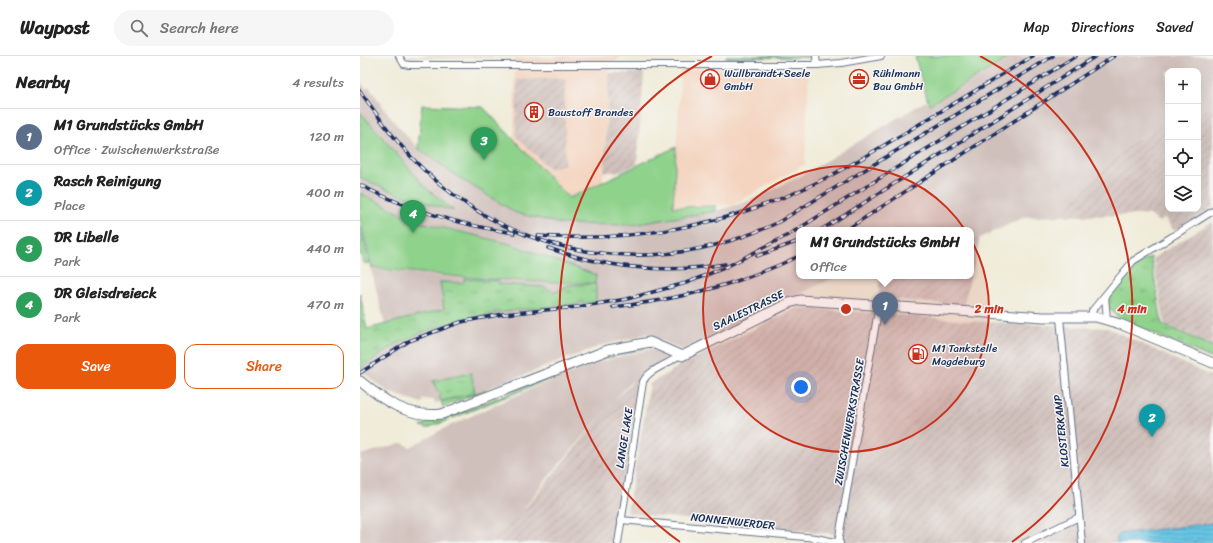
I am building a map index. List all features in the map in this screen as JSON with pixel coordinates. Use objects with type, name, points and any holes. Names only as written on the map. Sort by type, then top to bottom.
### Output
[{"type":"main road","name":"SAALESTRASSE","points":[[679,355],[683,355],[796,300],[1060,318],[1091,317],[1120,324],[1213,363]]},
{"type":"main road","points":[[360,381],[381,399],[398,408],[431,416],[449,413],[591,356],[615,348],[650,342],[663,346],[679,355]]},
{"type":"street","points":[[398,56],[404,64],[817,65],[841,63],[881,56]]},
{"type":"street","points":[[816,56],[817,65]]},
{"type":"street","points":[[1091,317],[1092,311],[1136,258],[1213,211]]},
{"type":"street","points":[[1104,296],[1108,315],[1107,320]]},
{"type":"street","name":"ZWISCHENWERKSTRASSE","points":[[839,543],[880,305]]},
{"type":"street","name":"KLOSTERKAMP","points":[[1060,318],[1082,543]]},
{"type":"street","name":"LANGE LAKE","points":[[618,543],[642,389],[646,377],[674,360],[679,355]]},
{"type":"street","points":[[1025,543],[1079,517]]},
{"type":"street","name":"NONNENWERDER","points":[[621,520],[816,538],[839,543]]},
{"type":"shaded area","points":[[409,56],[493,56],[493,57],[410,57]]},
{"type":"shaded area","points":[[555,56],[620,56],[609,73],[603,181],[569,198],[514,140],[515,58],[555,58]]},
{"type":"shaded area","points":[[1015,56],[1213,56],[1213,106],[1201,110],[1201,68],[1165,68],[1165,123],[1125,146],[1063,208],[1065,216],[1025,217],[974,239],[974,227],[796,227],[796,279],[831,279],[682,350],[647,334],[600,346],[477,393],[435,403],[434,400],[423,399],[422,403],[388,392],[360,370],[360,365],[390,345],[371,269],[440,276],[567,284],[595,283],[510,244],[416,221],[360,193],[360,178],[400,195],[453,210],[426,188],[360,112],[360,81],[366,89],[369,87],[395,123],[418,148],[458,177],[516,213],[632,225],[716,211],[749,201],[799,177],[926,101],[929,106]]},
{"type":"shaded area","points":[[681,68],[809,70],[805,164],[733,205],[673,207]]},
{"type":"shaded area","points":[[609,73],[644,73],[637,164],[620,172],[604,172]]},
{"type":"shaded area","points":[[565,78],[565,164],[550,169],[516,136],[517,80]]},
{"type":"shaded area","points":[[1213,106],[1213,207],[1174,231],[1165,218],[1159,222],[1150,215],[1065,216],[1063,208],[1125,146],[1165,123],[1165,212],[1201,212],[1201,110]]},
{"type":"shaded area","points":[[1213,221],[1213,357],[1167,338],[1153,258]]},
{"type":"shaded area","points":[[980,238],[974,263],[974,239]]},
{"type":"shaded area","points":[[879,279],[970,279],[963,306],[879,298]]},
{"type":"shaded area","points":[[798,308],[881,313],[968,321],[1108,328],[1213,377],[1213,523],[1120,534],[1117,537],[1117,543],[843,543],[845,535],[627,513],[650,384],[682,364]]},
{"type":"shaded area","points":[[650,349],[657,351],[667,359],[629,384],[544,482],[524,508],[525,513],[500,531],[469,543],[360,543],[360,455],[402,443],[410,447],[445,428],[537,386],[599,362]]},
{"type":"shaded area","points":[[637,378],[639,384],[615,543],[469,543],[524,509],[610,406]]},
{"type":"green space","points":[[726,56],[814,56],[814,57],[726,58]]},
{"type":"green space","points":[[1013,56],[929,105],[915,57]]},
{"type":"green space","points":[[422,105],[483,107],[569,198],[676,147],[673,207],[716,206],[716,211],[632,225],[561,224],[516,213],[458,177],[418,148]]},
{"type":"green space","points":[[360,112],[426,188],[454,211],[400,195],[360,178]]},
{"type":"green space","points":[[360,193],[416,221],[510,244],[596,275],[595,283],[539,282],[428,274],[372,268],[360,219]]},
{"type":"green space","points":[[360,225],[369,264],[363,263],[360,252]]},
{"type":"green space","points":[[1151,257],[1162,324],[1213,347],[1213,359],[1119,319],[1110,309],[1107,301],[1110,295],[1141,262]]},
{"type":"green space","points":[[464,279],[499,281],[499,284],[543,287],[556,292],[569,285],[596,284],[596,302],[517,310],[462,319],[416,335],[395,345],[360,369],[360,293],[367,329],[444,309],[440,282],[463,283]]},
{"type":"green space","points":[[645,348],[592,362],[453,418],[451,416],[603,355],[621,350]]},
{"type":"green space","points":[[471,373],[475,393],[441,401],[439,397],[442,394],[437,391],[433,381]]},
{"type":"green space","points":[[487,390],[443,407],[441,402]]},
{"type":"green space","points":[[448,416],[449,420],[427,428],[421,426],[432,420]]},
{"type":"water","points":[[1213,523],[1213,543],[1117,543],[1117,537],[1120,534]]},
{"type":"railway","points":[[538,236],[603,237],[669,230],[701,224],[764,205],[794,193],[852,164],[1033,56]]},
{"type":"railway","points":[[360,91],[390,132],[423,169],[461,200],[502,225],[546,242],[591,252],[637,255],[684,251],[731,241],[777,223],[1053,56]]},
{"type":"railway","points":[[801,227],[1076,56]]},
{"type":"railway","points":[[826,227],[1096,56]]},
{"type":"railway","points":[[851,227],[1114,56]]},
{"type":"railway","points":[[360,185],[397,202],[454,221],[514,233]]},
{"type":"railway","points":[[360,373],[409,341],[461,322],[503,314],[577,307],[627,299],[686,283],[724,268],[796,230]]},
{"type":"railway","points":[[757,256],[796,242]]},
{"type":"railway","points":[[548,248],[592,260],[658,269],[680,269],[725,264]]},
{"type":"railway","points":[[613,307],[661,300],[732,283],[796,257]]},
{"type":"place","name":"Wullbrandt+Seele GmbH","points":[[710,79]]},
{"type":"place","name":"Rühlmann Bau GmbH","points":[[859,79]]},
{"type":"place","name":"Baustoff Brandes","points":[[534,112]]},
{"type":"place","name":"DR Libelle","points":[[484,160]]},
{"type":"place","name":"DR Gleisdreieck","points":[[413,233]]},
{"type":"place","name":"M1 Grundstücks GmbH","points":[[885,325]]},
{"type":"place","name":"M1 Tankstelle Magdeburg","points":[[918,354]]},
{"type":"place","name":"Rasch Reinigung","points":[[1152,437]]}]
